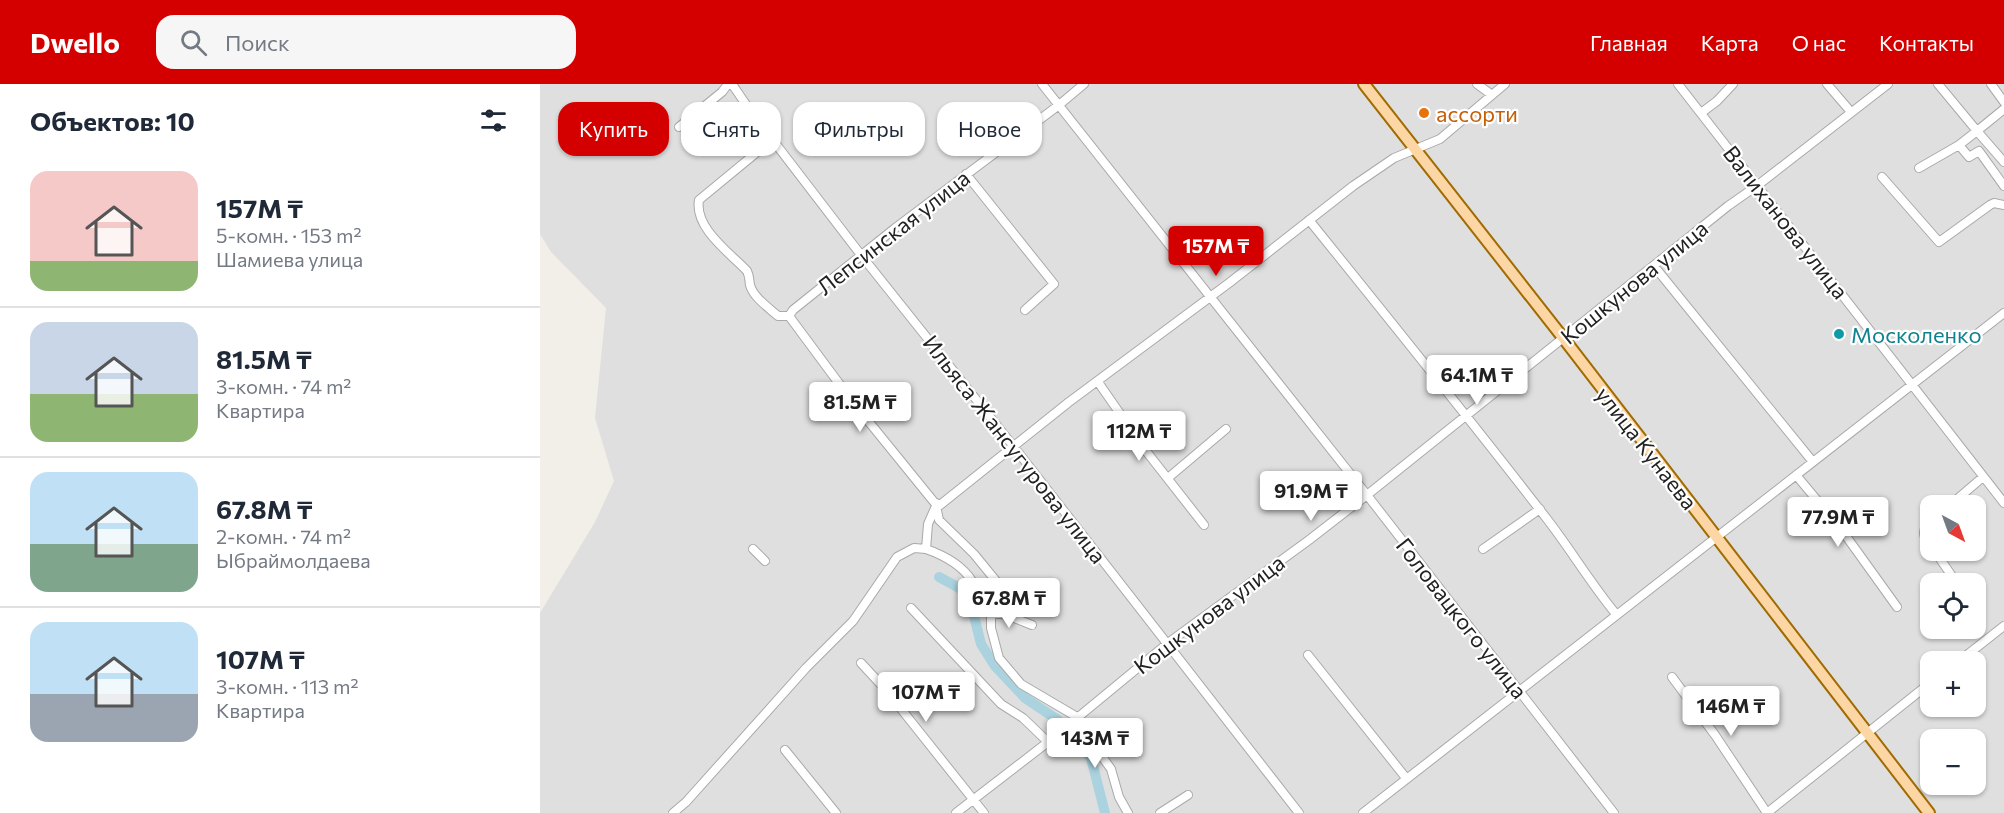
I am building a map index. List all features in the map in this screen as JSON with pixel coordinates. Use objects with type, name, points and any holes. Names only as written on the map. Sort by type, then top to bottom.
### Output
[{"type":"main road","name":"улица Кунаева","points":[[1364,84],[1929,813]]},
{"type":"street","points":[[680,127],[730,84]]},
{"type":"street","name":"Ильяса Жансугурова улица","points":[[730,84],[744,102]]},
{"type":"street","name":"Головацкого улица","points":[[1042,84],[1614,813]]},
{"type":"street","name":"Лепсинская улица","points":[[789,316],[793,310],[861,255],[1084,84]]},
{"type":"street","points":[[1478,84],[1492,95]]},
{"type":"street","points":[[926,549],[928,524],[941,504],[1383,164],[1440,139],[1505,84]]},
{"type":"street","name":"Валиханова улица","points":[[1678,84],[2004,503]]},
{"type":"street","points":[[1701,113],[1717,101],[1733,84]]},
{"type":"street","points":[[1827,84],[1851,112]]},
{"type":"street","name":"Кошкунова улица","points":[[956,813],[1048,742],[1168,643],[1309,540],[1728,206],[1888,84]]},
{"type":"street","points":[[1938,84],[2004,162]]},
{"type":"street","points":[[1991,84],[2004,102]]},
{"type":"street","points":[[1919,168],[1959,145],[2004,109]]},
{"type":"street","points":[[1959,145],[1970,157],[1979,151],[2004,186]]},
{"type":"street","name":"Ильяса Жансугурова улица","points":[[781,150],[861,255],[1168,643],[1299,813]]},
{"type":"street","points":[[752,156],[699,200],[698,205],[705,226],[747,271],[750,285],[756,296],[778,316],[789,316],[877,434],[934,502],[941,504]]},
{"type":"street","points":[[966,174],[1054,284],[1025,310]]},
{"type":"street","points":[[1882,177],[1939,242],[1990,205],[1994,203],[2004,205]]},
{"type":"street","points":[[1309,220],[1468,415],[1616,614]]},
{"type":"street","points":[[1654,266],[1813,462]]},
{"type":"street","points":[[1363,813],[2004,313]]},
{"type":"street","points":[[1098,382],[1204,525]]},
{"type":"street","points":[[1168,478],[1226,429]]},
{"type":"street","points":[[1796,475],[1841,529],[1897,608]]},
{"type":"street","points":[[1962,495],[1983,477]]},
{"type":"street","points":[[941,504],[939,520],[974,554],[1001,587],[998,603],[991,614],[991,628],[999,658],[1021,684],[1074,719],[1111,769],[1119,797],[1128,813]]},
{"type":"street","points":[[1483,549],[1540,509]]},
{"type":"street","points":[[673,813],[686,802],[806,668],[853,621],[897,557],[914,548],[944,555],[971,579],[991,614]]},
{"type":"street","points":[[753,549],[765,561]]},
{"type":"street","points":[[911,608],[1001,704],[1023,718],[1048,742]]},
{"type":"street","points":[[991,614],[1004,614],[1032,625]]},
{"type":"street","points":[[1972,651],[2004,626]]},
{"type":"street","points":[[1308,655],[1406,778]]},
{"type":"street","points":[[861,663],[886,690],[909,722],[984,813]]},
{"type":"street","points":[[1672,677],[1715,735],[1767,813],[1920,691]]},
{"type":"street","points":[[785,750],[836,813]]},
{"type":"street","points":[[1160,813],[1188,795]]},
{"type":"shaded area","points":[[540,84],[2004,84],[2004,813],[540,813],[540,613],[595,522],[614,481],[595,418],[606,308],[551,252],[540,234]]},
{"type":"waterway","points":[[939,577],[963,590],[971,604],[981,644],[995,666],[1025,698],[1058,720],[1091,758],[1105,813]]},
{"type":"place","name":"ассорти","points":[[1424,113]]},
{"type":"place","name":"Москоленко","points":[[1839,334]]}]
